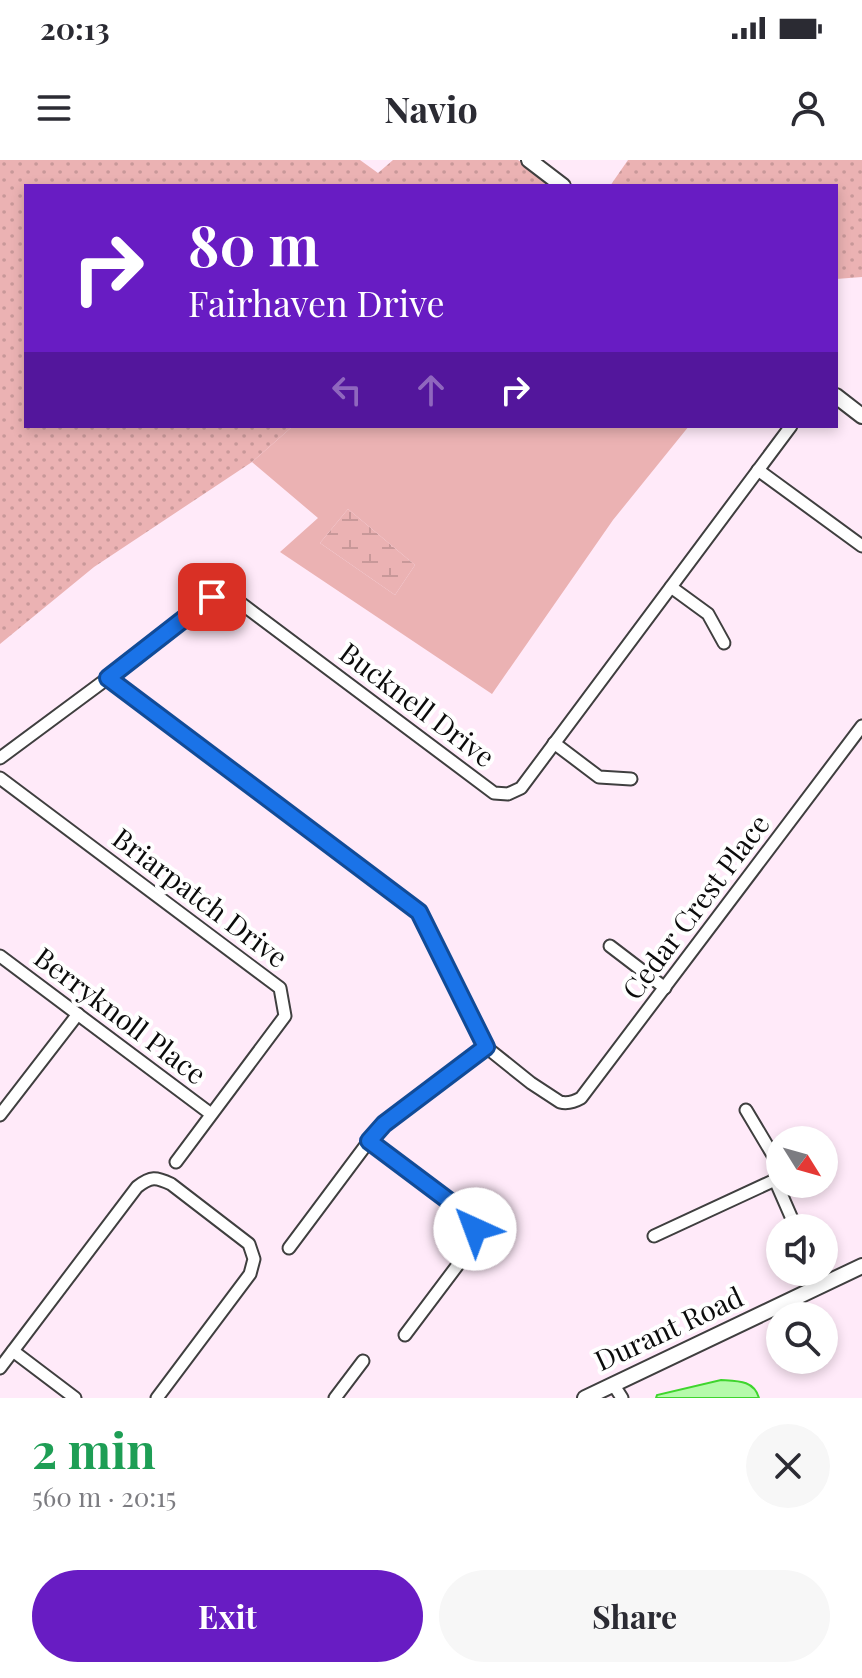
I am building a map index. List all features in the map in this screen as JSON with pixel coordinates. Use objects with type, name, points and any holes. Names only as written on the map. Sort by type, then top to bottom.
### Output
[{"type":"street","points":[[529,160],[560,184]]},
{"type":"street","points":[[838,398],[862,416]]},
{"type":"street","name":"Bucknell Drive","points":[[0,758],[212,597],[234,598],[494,793],[508,794],[521,788],[790,428]]},
{"type":"street","points":[[758,470],[862,546]]},
{"type":"street","points":[[671,587],[708,614],[724,643]]},
{"type":"street","points":[[108,678],[419,912],[486,1047],[384,1124],[289,1248]]},
{"type":"street","name":"Cedar Crest Place","points":[[486,1047],[560,1102],[570,1103],[581,1098],[862,726]]},
{"type":"street","points":[[554,743],[599,777],[631,779]]},
{"type":"street","name":"Briarpatch Drive","points":[[0,778],[280,988],[285,1016],[176,1162]]},
{"type":"street","points":[[610,946],[665,988]]},
{"type":"street","name":"Berryknoll Place","points":[[0,956],[211,1114]]},
{"type":"street","points":[[0,1115],[78,1014]]},
{"type":"street","points":[[746,1110],[766,1144]]},
{"type":"street","points":[[369,1141],[469,1216],[475,1229],[472,1246],[405,1335]]},
{"type":"street","points":[[0,1368],[137,1187],[147,1179],[158,1178],[171,1184],[249,1244],[254,1259],[250,1274],[157,1398]]},
{"type":"street","points":[[654,1236],[766,1184]]},
{"type":"street","name":"Durant Road","points":[[838,1273],[862,1266]]},
{"type":"street","name":"Durant Road","points":[[585,1398],[804,1286]]},
{"type":"street","points":[[13,1351],[75,1398]]},
{"type":"street","points":[[335,1398],[363,1361]]},
{"type":"street","points":[[613,1384],[622,1398]]},
{"type":"green space","points":[[0,160],[360,160],[378,173],[393,160],[518,160],[550,184],[24,184],[24,428],[291,428],[252,462],[94,567],[0,644]]},
{"type":"green space","points":[[628,160],[862,160],[862,277],[838,279],[838,184],[611,184]]},
{"type":"green space","points":[[291,428],[687,428],[613,520],[492,694],[280,552],[318,518],[252,462]],"holes":[[[348,509],[415,565],[395,595],[320,543]]]},
{"type":"green space","points":[[348,509],[415,565],[395,595],[320,543]]},
{"type":"shaded area","points":[[721,1380],[749,1385],[759,1398],[656,1398],[657,1395]]},
{"type":"route","points":[[212,597],[108,678],[419,912],[486,1047],[384,1124],[369,1141],[469,1216],[475,1229]]}]
